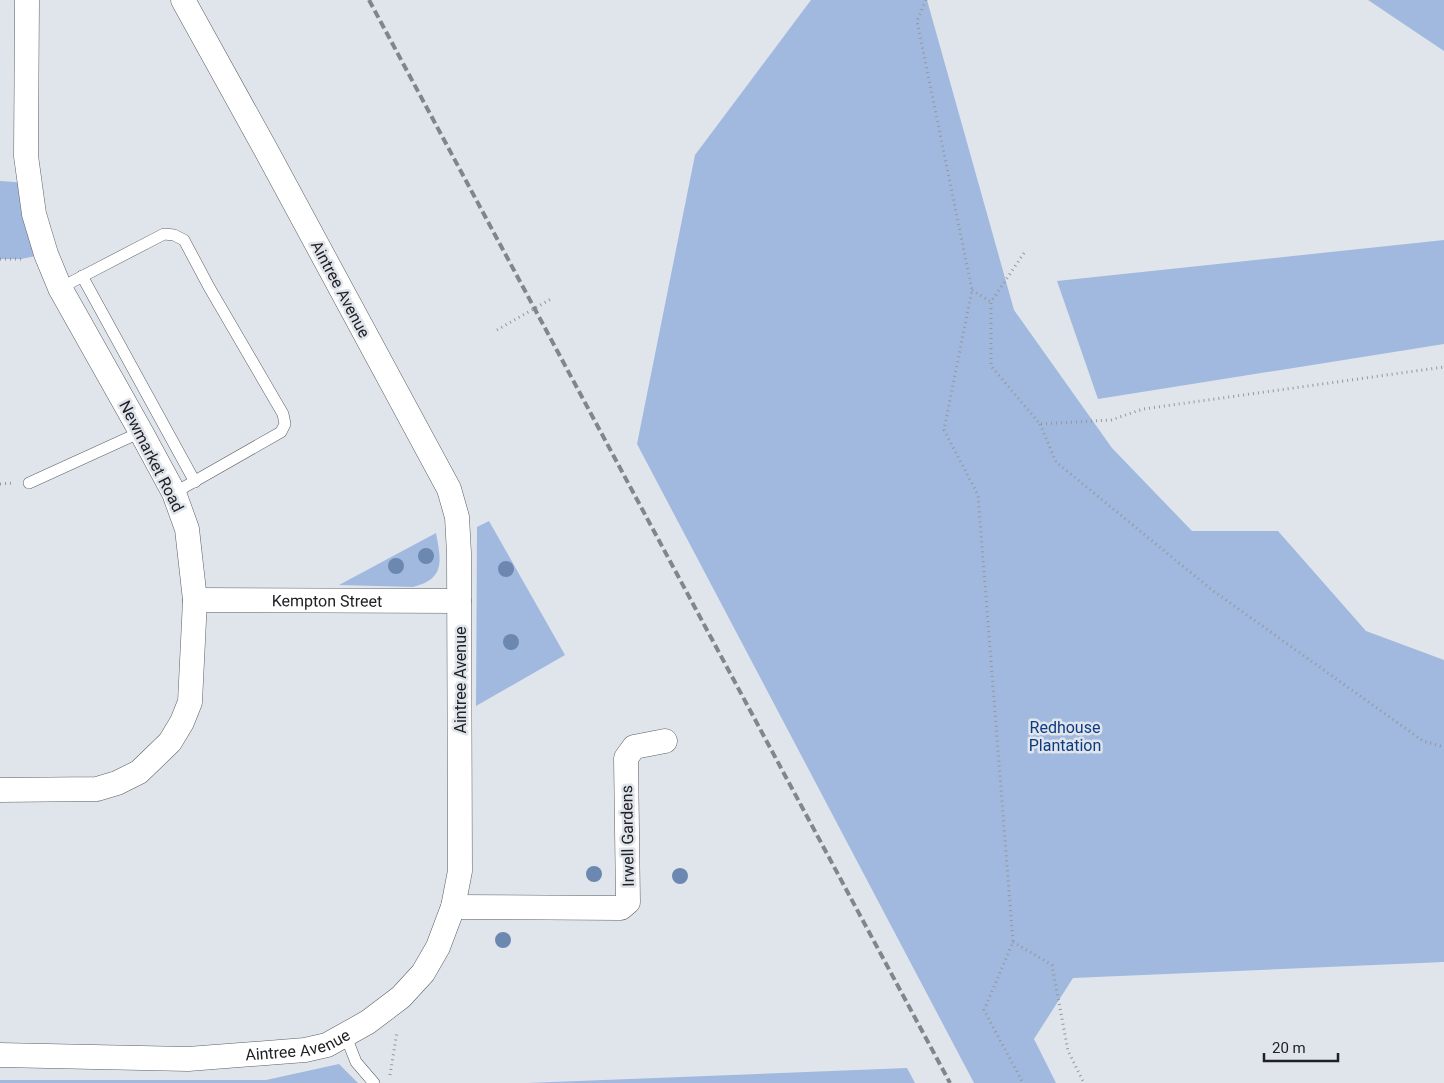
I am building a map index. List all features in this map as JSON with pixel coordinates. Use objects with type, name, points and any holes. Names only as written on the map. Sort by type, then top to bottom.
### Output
[{"type":"street","name":"Newmarket Road","points":[[0,790],[97,789],[117,783],[138,772],[170,742],[182,722],[190,702],[195,600],[187,529],[174,493],[60,288],[46,254],[34,214],[26,156],[27,0]]},
{"type":"street","name":"Aintree Avenue","points":[[0,1055],[188,1059],[305,1050],[327,1045],[368,1022],[401,997],[422,974],[438,947],[453,907],[460,871],[460,601],[457,517],[449,488],[183,0]]},
{"type":"street","name":"Kempton Street","points":[[195,600],[460,601]]},
{"type":"street","name":"Irwell Gardens","points":[[453,907],[621,908],[628,902],[626,758],[634,747],[665,741]]},
{"type":"lane","points":[[60,288],[164,234],[174,235],[184,240],[209,287],[283,414],[285,424],[282,432],[174,493]]},
{"type":"lane","points":[[82,276],[195,482]]},
{"type":"lane","points":[[29,482],[141,432]]},
{"type":"lane","points":[[345,1034],[356,1062],[374,1083]]},
{"type":"path","points":[[926,0],[917,21],[972,290],[944,430],[978,495],[1013,942],[984,1010],[1023,1083]]},
{"type":"path","points":[[1024,253],[991,302],[991,366],[1040,424],[1056,462],[1212,590],[1423,741],[1444,747]]},
{"type":"path","points":[[972,290],[991,302]]},
{"type":"path","points":[[497,330],[551,299]]},
{"type":"path","points":[[1040,424],[1111,420],[1143,409],[1444,366]]},
{"type":"path","points":[[1013,942],[1052,965],[1068,1051],[1084,1083]]},
{"type":"path","points":[[389,1083],[401,997]]},
{"type":"green space","name":"Redhouse Plantation","points":[[811,0],[927,0],[1014,310],[1112,448],[1192,531],[1278,531],[1366,631],[1444,660],[1444,962],[1073,978],[1034,1039],[1056,1083],[974,1083],[637,444],[695,155]]},
{"type":"green space","points":[[1368,0],[1444,0],[1444,51]]},
{"type":"green space","points":[[0,181],[30,183],[46,254],[21,259],[0,259]]},
{"type":"green space","points":[[1444,240],[1444,344],[1098,399],[1057,281]]},
{"type":"green space","points":[[489,521],[565,655],[476,706],[477,527]]},
{"type":"green space","points":[[436,533],[440,560],[439,567],[436,574],[424,583],[413,587],[339,585]]},
{"type":"green space","points":[[339,1064],[358,1083],[0,1083],[0,1080],[266,1080]]},
{"type":"green space","points":[[907,1068],[915,1083],[527,1083]]},
{"type":"railway","points":[[369,0],[950,1083]]}]
